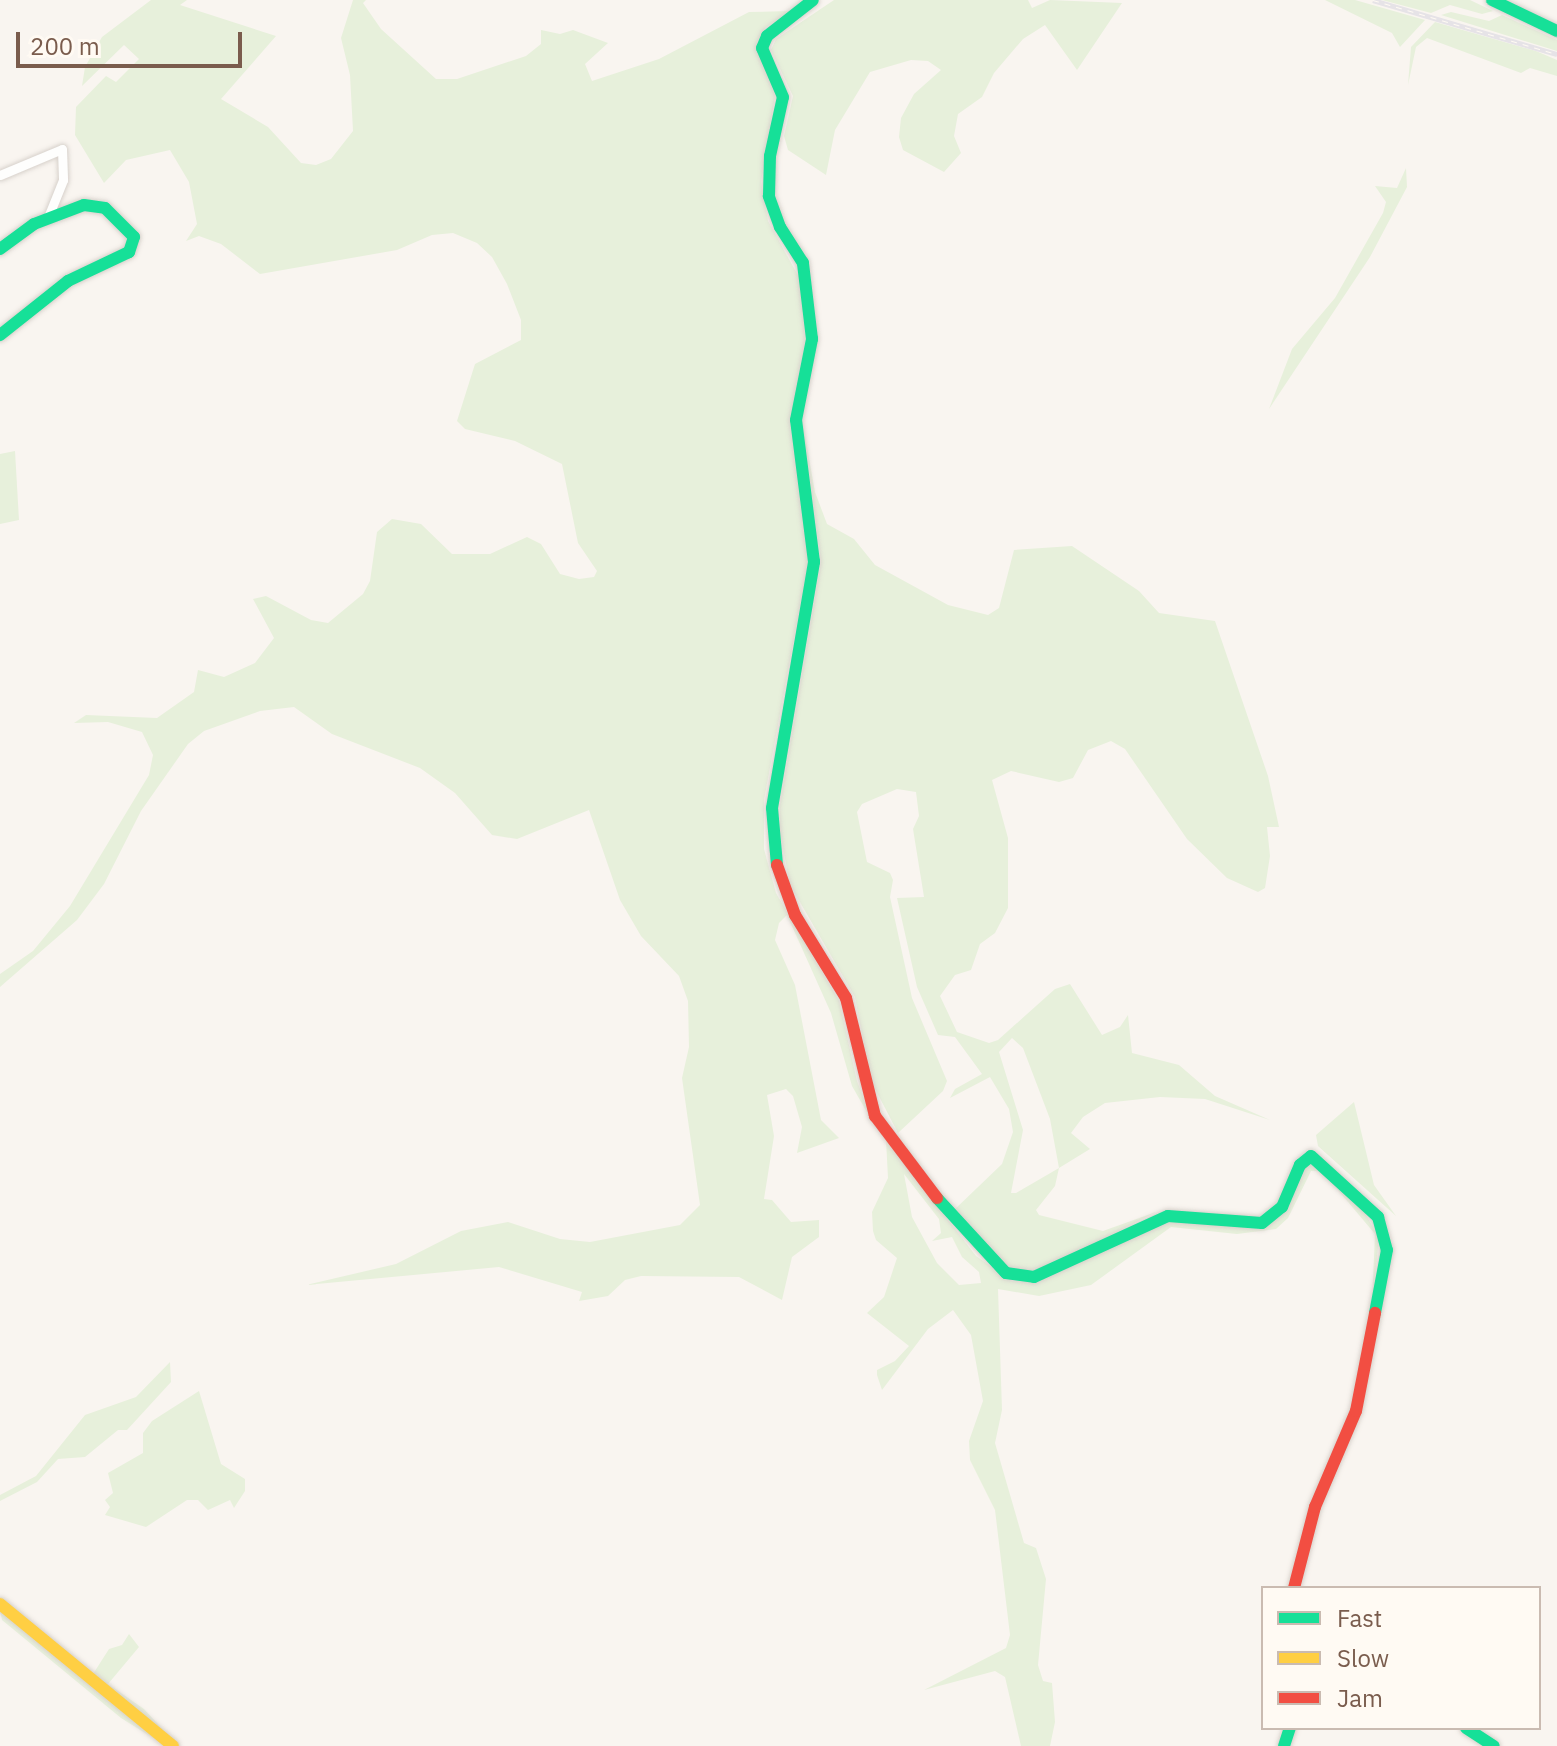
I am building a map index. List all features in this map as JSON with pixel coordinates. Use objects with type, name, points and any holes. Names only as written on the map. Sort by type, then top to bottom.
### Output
[{"type":"street","points":[[813,0],[767,36],[762,48],[783,97],[770,156],[769,196],[780,227],[803,263],[812,339],[796,420],[814,562],[772,808],[778,873],[795,915],[846,998],[875,1116],[964,1233],[1006,1273],[1034,1277],[1054,1272],[1168,1216],[1262,1223],[1282,1207],[1300,1165],[1311,1156],[1321,1160],[1378,1217],[1387,1250],[1356,1411],[1315,1507],[1295,1586]]},
{"type":"street","points":[[1492,0],[1557,31]]},
{"type":"street","points":[[0,175],[62,149],[63,180],[48,217]]},
{"type":"street","points":[[0,249],[48,217],[84,205],[105,208],[131,229],[134,245],[68,281],[0,335]]},
{"type":"street","points":[[0,1604],[173,1746]]},
{"type":"street","points":[[1469,1730],[1494,1746]]},
{"type":"green space","points":[[151,0],[187,0],[180,5],[276,36],[221,99],[268,127],[301,163],[316,165],[331,159],[353,131],[350,75],[341,38],[353,0],[366,0],[363,3],[381,29],[436,79],[457,79],[526,56],[541,44],[541,30],[560,34],[573,30],[608,43],[585,64],[592,81],[659,59],[749,12],[791,11],[766,27],[757,42],[775,96],[761,182],[768,221],[801,281],[805,341],[791,431],[808,563],[764,800],[764,849],[776,893],[839,1001],[857,1081],[872,1121],[852,1086],[831,1013],[787,915],[779,923],[775,940],[795,985],[821,1120],[839,1138],[797,1153],[802,1127],[793,1096],[786,1089],[767,1095],[774,1136],[764,1199],[772,1200],[791,1222],[819,1220],[819,1237],[792,1257],[782,1300],[739,1277],[641,1276],[625,1280],[608,1296],[579,1301],[582,1292],[499,1267],[306,1285],[396,1264],[461,1231],[508,1222],[560,1239],[590,1242],[680,1225],[700,1205],[682,1078],[689,1047],[688,1001],[679,976],[641,936],[620,900],[589,810],[517,839],[492,835],[455,793],[420,768],[332,734],[294,707],[260,711],[204,731],[188,744],[141,811],[104,884],[77,920],[0,987],[0,974],[33,951],[70,906],[149,775],[153,755],[142,732],[108,722],[74,723],[86,715],[157,718],[194,692],[198,670],[224,677],[255,663],[274,638],[253,599],[266,596],[311,620],[328,623],[363,594],[370,581],[377,532],[392,519],[421,524],[452,554],[490,554],[527,537],[541,544],[560,574],[579,579],[594,577],[597,571],[578,543],[562,464],[515,441],[465,429],[457,421],[475,364],[521,340],[521,320],[507,284],[492,257],[477,243],[453,233],[432,235],[397,250],[260,274],[221,244],[199,236],[186,241],[197,224],[189,182],[170,150],[126,160],[104,183],[75,135],[76,107],[106,76],[116,82],[139,59],[124,45],[82,86],[85,67],[102,37]]},
{"type":"green space","points":[[834,0],[1028,0],[1032,8],[1050,0],[1122,3],[1077,70],[1045,25],[1023,39],[994,73],[982,97],[958,114],[954,136],[961,153],[944,172],[903,150],[899,137],[901,118],[914,94],[941,70],[928,61],[911,60],[870,72],[835,130],[826,175],[788,150],[784,136],[793,96],[771,50],[776,39]]},
{"type":"green space","points":[[1325,0],[1355,0],[1425,20],[1400,47],[1392,33]]},
{"type":"green space","points":[[1382,0],[1470,0],[1493,11],[1482,14],[1450,5],[1431,13]]},
{"type":"green space","points":[[1451,12],[1489,21],[1502,15],[1557,40],[1557,51],[1441,15]]},
{"type":"green space","points":[[1435,22],[1557,60],[1557,76],[1530,68],[1521,73],[1427,38],[1416,47],[1408,85],[1411,47]]},
{"type":"green space","points":[[1406,168],[1407,187],[1370,257],[1269,409],[1292,349],[1335,298],[1383,213],[1386,202],[1375,186],[1397,188]]},
{"type":"green space","points":[[802,419],[815,492],[827,524],[854,539],[875,565],[948,605],[988,615],[999,608],[1014,550],[1072,546],[1139,591],[1159,613],[1215,621],[1268,776],[1279,827],[1267,827],[1270,856],[1265,888],[1258,892],[1227,878],[1187,839],[1125,749],[1111,741],[1088,750],[1073,778],[1059,782],[1011,771],[992,780],[1008,838],[1008,908],[995,933],[980,944],[971,970],[955,975],[940,996],[957,1032],[989,1043],[998,1040],[1055,989],[1070,984],[1102,1035],[1120,1027],[1128,1015],[1132,1053],[1179,1065],[1215,1096],[1270,1120],[1205,1099],[1160,1097],[1105,1103],[1083,1117],[1071,1133],[1090,1149],[1059,1168],[1055,1186],[1036,1210],[1039,1215],[1103,1231],[1156,1212],[1042,1270],[1011,1270],[991,1255],[953,1211],[1002,1164],[1013,1132],[1009,1109],[990,1077],[950,1098],[955,1089],[982,1074],[955,1037],[938,1035],[917,987],[897,898],[924,897],[913,829],[919,816],[916,792],[897,789],[862,804],[857,812],[867,862],[890,873],[893,880],[890,897],[912,998],[947,1081],[943,1091],[898,1133],[871,1081],[855,997],[790,885],[780,832],[780,805],[821,562]],"holes":[[[1012,1038],[1023,1048],[1050,1119],[1059,1168],[1011,1193],[1023,1130],[999,1052]]]},
{"type":"green space","points":[[15,451],[19,520],[0,524],[0,454]]},
{"type":"green space","points":[[1354,1102],[1374,1185],[1396,1216],[1318,1146],[1316,1135]]},
{"type":"green space","points":[[886,1140],[976,1256],[1012,1281],[1036,1283],[1166,1222],[1262,1228],[1287,1210],[1307,1165],[1313,1162],[1362,1208],[1379,1238],[1372,1304],[1375,1234],[1332,1183],[1318,1171],[1311,1171],[1288,1218],[1276,1229],[1237,1234],[1171,1227],[1091,1285],[1039,1296],[998,1289],[1002,1410],[995,1443],[1024,1543],[1036,1548],[1046,1579],[1038,1665],[1043,1681],[1052,1683],[1055,1722],[1050,1746],[1021,1746],[1005,1677],[995,1671],[924,1690],[1006,1648],[1010,1635],[995,1510],[970,1460],[969,1441],[983,1401],[971,1335],[953,1310],[928,1329],[882,1390],[877,1375],[877,1370],[895,1361],[909,1346],[867,1313],[884,1297],[897,1258],[876,1240],[873,1231],[872,1212],[888,1178]],"holes":[[[904,1174],[939,1219],[941,1233],[932,1241],[952,1237],[962,1257],[979,1272],[981,1283],[959,1285],[937,1263],[912,1217]]]},
{"type":"green space","points":[[170,1362],[171,1382],[127,1430],[118,1430],[85,1457],[58,1459],[37,1482],[0,1501],[0,1495],[36,1476],[85,1415],[136,1397]]},
{"type":"green space","points":[[199,1391],[221,1464],[245,1479],[245,1491],[234,1508],[230,1500],[208,1510],[198,1500],[187,1500],[146,1527],[105,1515],[110,1507],[105,1500],[113,1493],[108,1473],[143,1453],[143,1433],[152,1421]]},
{"type":"green space","points":[[0,1610],[166,1746],[121,1718],[2,1620]]},
{"type":"green space","points":[[129,1634],[139,1647],[108,1684],[144,1709],[168,1735],[93,1674],[109,1649],[122,1645]]},
{"type":"railway","points":[[1373,0],[1557,54]]},
{"type":"traffic: fast","points":[[777,865],[772,808],[814,562],[796,420],[812,339],[803,263],[780,227],[769,196],[770,156],[783,97],[762,48],[767,36],[813,0]]},
{"type":"traffic: fast","points":[[1492,0],[1557,31]]},
{"type":"traffic: fast","points":[[0,249],[34,224],[84,205],[105,208],[134,237],[129,252],[68,281],[0,335]]},
{"type":"traffic: fast","points":[[937,1198],[1006,1273],[1034,1277],[1168,1216],[1262,1223],[1282,1207],[1300,1165],[1311,1156],[1378,1217],[1387,1250],[1375,1313]]},
{"type":"traffic: fast","points":[[1284,1746],[1289,1730]]},
{"type":"traffic: fast","points":[[1469,1730],[1494,1746]]},
{"type":"traffic: slow","points":[[0,1604],[173,1746]]},
{"type":"traffic: jam","points":[[777,865],[795,915],[846,998],[875,1116],[937,1198]]},
{"type":"traffic: jam","points":[[1295,1586],[1315,1507],[1356,1411],[1375,1313]]}]
